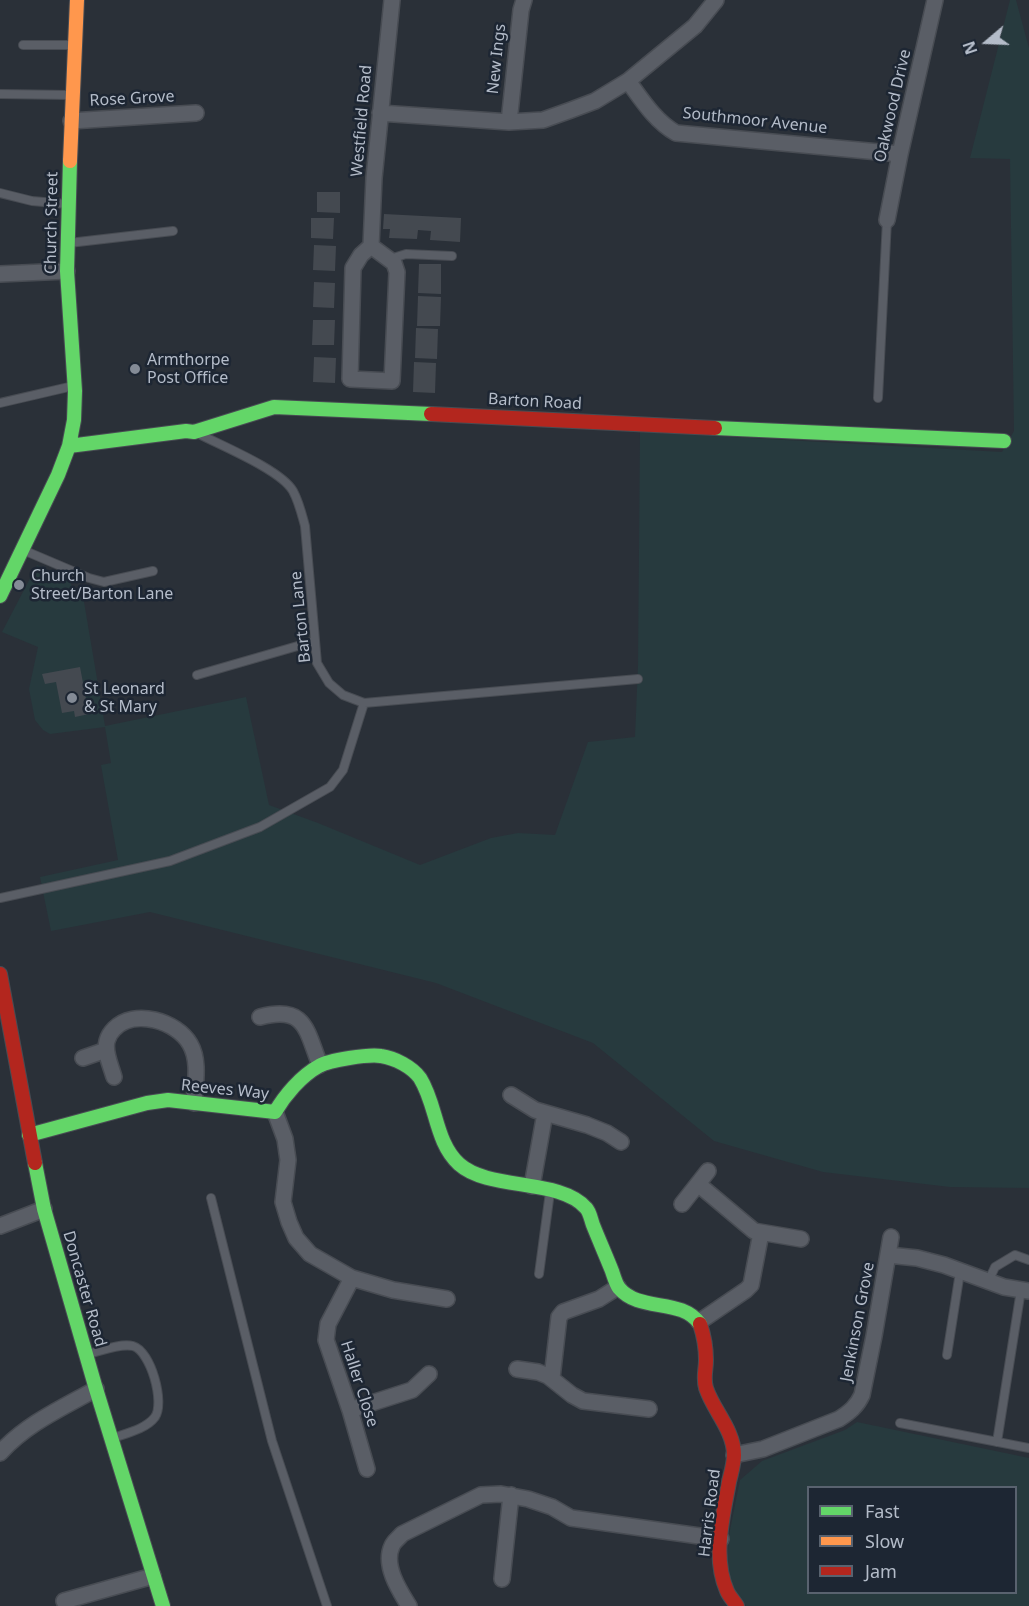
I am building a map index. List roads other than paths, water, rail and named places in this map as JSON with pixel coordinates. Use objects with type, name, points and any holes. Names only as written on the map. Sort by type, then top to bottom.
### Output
[{"type":"street","name":"Church Street","points":[[69,446],[74,420],[75,386],[67,271],[76,0]]},
{"type":"street","name":"Westfield Road","points":[[371,246],[374,178],[392,0]]},
{"type":"street","name":"New Ings","points":[[509,122],[520,10],[524,0]]},
{"type":"street","points":[[380,113],[509,122],[543,120],[595,100],[628,81],[695,26],[716,0]]},
{"type":"street","name":"Oakwood Drive","points":[[887,220],[935,0]]},
{"type":"street","name":"Southmoor Avenue","points":[[628,81],[657,119],[676,133],[900,154]]},
{"type":"street","name":"Rose Grove","points":[[71,121],[196,113]]},
{"type":"street","points":[[371,246],[390,259],[396,266],[397,272],[392,381],[350,379],[353,268],[361,255],[371,246]]},
{"type":"street","points":[[0,274],[67,271]]},
{"type":"street","name":"Barton Road","points":[[69,446],[186,431],[194,432],[274,407],[1004,441]]},
{"type":"street","points":[[0,596],[58,475],[69,446]]},
{"type":"street","name":"Doncaster Road","points":[[0,974],[4,1018],[44,1209],[96,1389],[163,1606]]},
{"type":"street","points":[[260,1017],[273,1013],[296,1016],[303,1024],[320,1065]]},
{"type":"street","points":[[114,1077],[106,1050],[110,1034],[126,1020],[140,1017],[158,1020],[180,1032],[190,1043],[196,1058],[194,1103]]},
{"type":"street","points":[[83,1058],[106,1050]]},
{"type":"street","name":"Reeves Way","points":[[29,1135],[147,1103],[168,1100],[275,1112],[305,1076],[320,1065],[351,1058],[381,1056],[404,1064],[419,1077],[429,1097],[441,1135],[449,1152],[459,1164],[473,1174],[570,1195],[587,1209],[618,1287]]},
{"type":"street","points":[[511,1095],[535,1110],[587,1125],[621,1142]]},
{"type":"street","points":[[275,1112],[285,1139],[288,1160],[283,1202],[296,1238],[310,1254],[352,1278],[393,1290],[447,1299]]},
{"type":"street","points":[[532,1186],[545,1113]]},
{"type":"street","points":[[682,1204],[708,1171]]},
{"type":"street","points":[[698,1184],[754,1231],[801,1239]]},
{"type":"street","points":[[0,1226],[44,1209]]},
{"type":"street","points":[[699,1322],[751,1285],[761,1233]]},
{"type":"street","name":"Jenkinson Grove","points":[[734,1455],[763,1449],[839,1419],[858,1403],[862,1395],[868,1365],[891,1237]]},
{"type":"street","name":"Jenkinson Grove","points":[[888,1255],[917,1258],[944,1265],[988,1282],[1025,1291]]},
{"type":"street","name":"Haller Close","points":[[352,1278],[328,1324],[326,1340],[367,1469]]},
{"type":"street","points":[[552,1378],[559,1317],[563,1312],[599,1299],[618,1287],[628,1296],[639,1301],[689,1313],[699,1322],[706,1344],[704,1381],[712,1405],[732,1443],[734,1455]]},
{"type":"street","points":[[517,1369],[538,1372],[552,1378],[583,1401],[649,1408]]},
{"type":"street","points":[[350,1410],[412,1390],[429,1374]]},
{"type":"street","points":[[0,1452],[28,1427],[96,1389]]},
{"type":"street","name":"Harris Road","points":[[734,1455],[721,1539],[721,1575],[727,1591],[737,1606]]},
{"type":"street","points":[[409,1606],[399,1590],[392,1571],[390,1555],[393,1544],[402,1534],[481,1495],[501,1494],[528,1499],[552,1507],[571,1518],[721,1539]]},
{"type":"street","points":[[502,1579],[511,1495]]},
{"type":"street","points":[[64,1601],[153,1575]]},
{"type":"lane","points":[[23,45],[75,45]]},
{"type":"lane","points":[[0,94],[72,95]]},
{"type":"lane","points":[[0,193],[32,201],[69,204]]},
{"type":"lane","points":[[878,398],[887,220]]},
{"type":"lane","points":[[68,243],[173,231]]},
{"type":"lane","points":[[390,259],[406,254],[452,256]]},
{"type":"lane","points":[[0,404],[75,386]]},
{"type":"lane","name":"Barton Lane","points":[[194,432],[276,474],[292,490],[305,526],[317,663],[329,683],[343,695],[364,703]]},
{"type":"lane","points":[[22,549],[89,578],[104,582],[153,571]]},
{"type":"lane","points":[[197,675],[315,641]]},
{"type":"lane","points":[[0,898],[170,861],[260,827],[330,786],[343,770],[364,703],[638,679]]},
{"type":"lane","points":[[538,1274],[551,1191]]},
{"type":"lane","points":[[211,1198],[272,1442],[327,1606]]},
{"type":"lane","points":[[988,1282],[996,1267],[1015,1255],[1029,1260]]},
{"type":"lane","points":[[947,1355],[960,1272]]},
{"type":"lane","points":[[997,1442],[1025,1291]]},
{"type":"lane","points":[[86,1355],[130,1345],[139,1348],[148,1361],[156,1383],[159,1401],[157,1415],[145,1425],[111,1438]]},
{"type":"lane","points":[[900,1423],[1029,1448]]},
{"type":"place","name":"Armthorpe Post Office","points":[[135,369]]},
{"type":"place","name":"Church Street/Barton Lane","points":[[19,585]]},
{"type":"place","name":"St Leonard & St Mary","points":[[72,698]]}]
